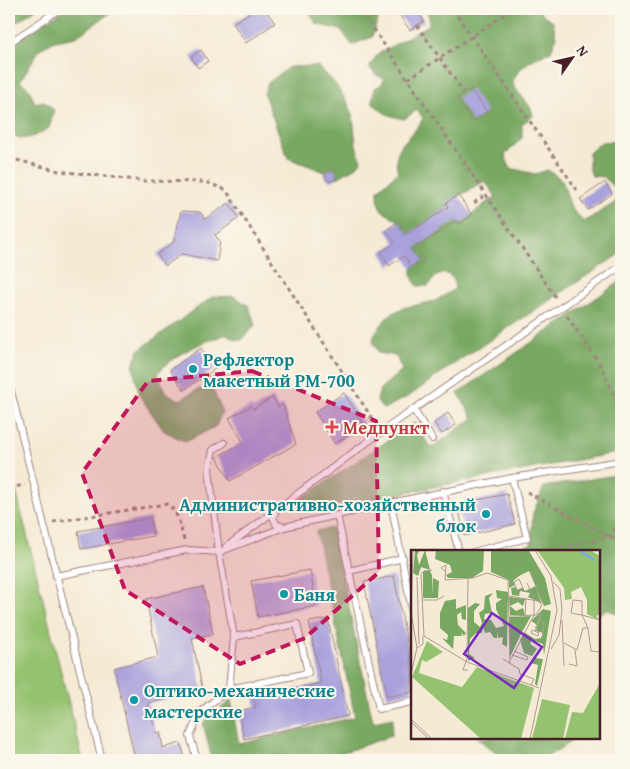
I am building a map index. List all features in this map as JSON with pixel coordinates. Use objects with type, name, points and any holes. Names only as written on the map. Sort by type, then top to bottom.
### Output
[{"type":"lane","points":[[9,42],[60,9]]},
{"type":"lane","points":[[219,552],[381,432],[621,266]]},
{"type":"lane","points":[[9,383],[102,760]]},
{"type":"lane","points":[[414,410],[432,439]]},
{"type":"lane","points":[[224,443],[213,450],[209,469],[219,552],[234,637],[229,689]]},
{"type":"lane","points":[[56,576],[187,550],[219,552],[284,528],[391,502],[443,491],[513,482],[621,461]]},
{"type":"lane","points":[[481,550],[527,538],[513,482]]},
{"type":"lane","points":[[443,491],[458,550]]},
{"type":"lane","points":[[391,502],[411,605]]},
{"type":"lane","points":[[277,508],[273,517],[276,524],[284,528]]},
{"type":"lane","points":[[337,515],[379,709],[411,702]]},
{"type":"lane","points":[[349,571],[403,558]]},
{"type":"lane","points":[[198,760],[190,736],[200,712],[229,689],[308,673],[297,624],[234,637]]},
{"type":"path","points":[[360,9],[487,194],[601,366],[621,411]]},
{"type":"path","points":[[453,9],[577,190]]},
{"type":"path","points":[[408,79],[513,9]]},
{"type":"path","points":[[418,25],[464,93]]},
{"type":"path","points":[[9,158],[59,171],[122,179],[172,180],[217,185],[226,190],[381,432]]},
{"type":"path","points":[[474,203],[487,194]]},
{"type":"path","points":[[513,482],[610,537],[621,540]]},
{"type":"path","points":[[9,488],[33,483]]},
{"type":"path","points":[[43,524],[166,504],[172,507],[176,514],[187,550]]},
{"type":"path","points":[[610,537],[621,516]]},
{"type":"path","points":[[548,550],[610,537]]},
{"type":"highlighted area","points":[[252,371],[376,421],[379,572],[305,638],[240,664],[125,590],[82,473],[148,381]]},
{"type":"green space","points":[[9,9],[36,9],[9,27]]},
{"type":"green space","points":[[65,9],[116,9],[76,37],[55,41],[40,49],[20,81],[29,89],[35,103],[44,101],[54,110],[49,128],[29,138],[19,138],[9,131],[9,46]]},
{"type":"green space","points":[[308,9],[394,9],[381,10],[372,37],[352,45],[341,30],[316,24]]},
{"type":"green space","points":[[424,9],[536,9],[553,22],[556,38],[551,51],[528,63],[519,71],[512,82],[530,107],[533,116],[522,124],[522,138],[505,155],[510,168],[535,174],[548,170],[562,180],[571,208],[584,222],[616,202],[615,189],[604,177],[592,176],[589,168],[589,153],[601,142],[621,141],[621,253],[448,368],[411,395],[383,409],[377,401],[380,389],[402,370],[396,356],[379,353],[373,343],[374,335],[388,316],[402,308],[435,301],[455,289],[453,278],[444,272],[436,276],[428,286],[417,286],[412,277],[412,268],[424,260],[416,248],[457,220],[460,224],[496,197],[485,181],[446,203],[448,207],[408,234],[399,222],[380,207],[378,190],[398,172],[397,155],[423,118],[417,110],[404,119],[390,115],[378,108],[372,101],[375,88],[382,84],[384,79],[375,74],[369,67],[378,54],[429,25],[429,16]]},
{"type":"green space","points":[[318,66],[333,81],[348,103],[353,116],[356,145],[361,161],[356,167],[337,178],[337,174],[332,169],[325,172],[288,158],[264,94],[268,83],[289,67]]},
{"type":"green space","points":[[621,281],[621,452],[307,511],[301,503],[302,498],[414,423],[431,448],[473,418],[458,393]]},
{"type":"green space","points":[[234,296],[249,306],[255,325],[242,340],[234,339],[227,334],[208,341],[181,354],[158,373],[165,392],[180,400],[199,389],[213,390],[222,412],[216,426],[186,442],[164,431],[139,395],[133,365],[139,350],[212,297]]},
{"type":"green space","points":[[9,463],[83,760],[9,760]]},
{"type":"green space","points":[[621,474],[621,615],[606,609],[600,613],[600,550],[510,550],[531,544],[533,513],[544,487]]},
{"type":"green space","points":[[332,528],[373,722],[393,718],[391,736],[321,760],[212,760],[203,723],[231,700],[239,744],[355,717],[316,531]]},
{"type":"green space","points":[[478,739],[574,739],[549,755],[539,758],[519,761],[499,755]]},
{"type":"building","points":[[255,9],[265,9],[275,23],[246,43],[233,23]]},
{"type":"building","points":[[395,9],[416,9],[424,21],[410,30]]},
{"type":"building","points":[[201,50],[208,61],[198,68],[191,57]]},
{"type":"building","points":[[471,89],[487,112],[473,122],[457,98]]},
{"type":"building","points":[[333,169],[336,170],[336,180],[329,181],[326,180],[325,173],[326,170]]},
{"type":"building","points":[[605,182],[612,194],[588,210],[580,199]]},
{"type":"building","points":[[458,195],[472,215],[460,224],[457,220],[416,248],[424,260],[412,268],[404,256],[389,266],[381,252],[395,243],[386,230],[399,221],[408,234],[448,207],[446,203]]},
{"type":"building","points":[[229,203],[239,218],[215,235],[220,242],[217,261],[182,254],[165,266],[157,254],[174,242],[181,211],[200,212],[205,219]]},
{"type":"building","name":"Рефлектор макетный РМ-700","points":[[201,348],[215,369],[184,390],[170,370]]},
{"type":"building","points":[[344,393],[364,425],[335,444],[315,412]]},
{"type":"building","points":[[273,397],[278,407],[283,405],[296,444],[230,481],[217,457],[243,442],[229,418],[251,406],[253,409]]},
{"type":"building","points":[[448,413],[456,425],[442,434],[434,423]]},
{"type":"building","name":"Административно-хозяйственный блок","points":[[507,494],[515,524],[464,536],[458,504]]},
{"type":"building","points":[[150,518],[153,536],[81,549],[78,531]]},
{"type":"building","name":"Баня","points":[[310,570],[316,606],[258,617],[251,581]]},
{"type":"building","points":[[394,576],[411,663],[411,692],[387,697],[364,582]]},
{"type":"building","points":[[203,587],[213,634],[192,638],[203,692],[148,703],[156,733],[160,732],[163,748],[181,743],[185,760],[131,760],[130,755],[134,754],[114,668],[158,657],[146,599]]},
{"type":"building","points":[[328,619],[348,716],[244,739],[238,711],[256,707],[254,698],[321,683],[309,622]]},
{"type":"place","name":"Рефлектор макетный РМ-700","points":[[193,369]]},
{"type":"place","name":"Медпункт","points":[[332,427]]},
{"type":"place","name":"Административно-хозяйственный блок","points":[[486,514]]},
{"type":"place","name":"Баня","points":[[284,594]]},
{"type":"place","name":"Оптико-механические мастерские","points":[[134,700]]}]
